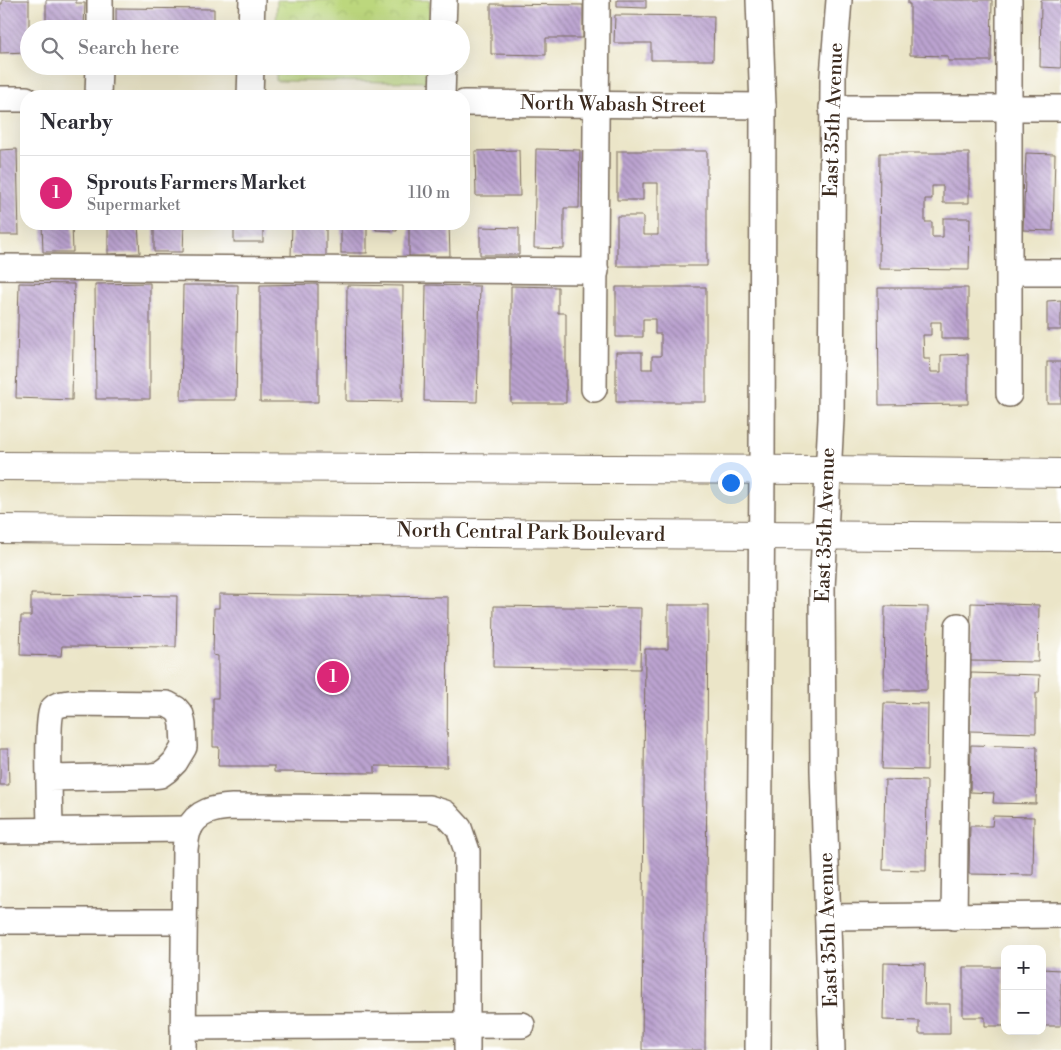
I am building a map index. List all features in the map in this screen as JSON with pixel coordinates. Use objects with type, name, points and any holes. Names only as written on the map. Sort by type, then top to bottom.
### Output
[{"type":"main road","points":[[0,466],[1061,473]]},
{"type":"main road","name":"North Central Park Boulevard","points":[[0,528],[762,536],[1061,537]]},
{"type":"street","points":[[100,0],[100,20]]},
{"type":"street","points":[[251,20],[252,0]]},
{"type":"street","points":[[443,20],[444,0]]},
{"type":"street","points":[[594,388],[597,0]]},
{"type":"street","points":[[758,1050],[763,106],[759,0]]},
{"type":"street","name":"East 35th Avenue","points":[[832,1050],[823,770],[822,588],[831,410],[832,108],[839,0]]},
{"type":"street","points":[[1009,0],[1009,394]]},
{"type":"street","points":[[98,90],[99,75]]},
{"type":"street","points":[[250,90],[251,75]]},
{"type":"street","points":[[442,90],[443,75]]},
{"type":"street","points":[[0,99],[20,99]]},
{"type":"street","name":"North Wabash Street","points":[[470,103],[763,106]]},
{"type":"street","points":[[832,108],[1061,108]]},
{"type":"street","points":[[0,267],[596,271]]},
{"type":"street","points":[[1010,272],[1061,272]]},
{"type":"street","points":[[954,917],[958,626]]},
{"type":"street","points":[[49,778],[144,777],[160,775],[175,762],[184,747],[181,715],[176,709],[167,704],[59,704],[52,710],[49,720],[49,778],[50,830]]},
{"type":"street","points":[[466,1050],[467,1025],[467,851],[459,828],[445,813],[429,808],[214,808],[199,816],[189,829],[185,849],[183,1039],[467,1025],[522,1025]]},
{"type":"street","points":[[0,831],[189,829]]},
{"type":"street","points":[[828,917],[1061,915]]},
{"type":"street","points":[[0,921],[184,921]]},
{"type":"green space","points":[[277,0],[430,0],[430,20],[276,20]]},
{"type":"green space","points":[[276,75],[430,75],[430,82],[276,81]]},
{"type":"building","points":[[2,0],[29,0],[29,20],[20,20],[20,52],[0,53],[0,4],[2,4]]},
{"type":"building","points":[[46,0],[76,0],[76,3],[85,3],[84,20],[46,20]]},
{"type":"building","points":[[617,0],[646,0],[646,8],[617,7]]},
{"type":"building","points":[[908,0],[992,0],[991,61],[948,61],[948,56],[910,55],[910,4],[908,4]]},
{"type":"building","points":[[1041,0],[1061,0],[1061,68],[1040,67]]},
{"type":"building","points":[[491,4],[583,5],[583,38],[546,38],[546,55],[491,54]]},
{"type":"building","points":[[116,8],[214,9],[214,20],[116,20]]},
{"type":"building","points":[[615,15],[714,16],[713,60],[651,60],[651,43],[614,43]]},
{"type":"building","points":[[17,149],[19,235],[0,235],[0,150]]},
{"type":"building","points":[[536,149],[580,150],[579,208],[564,208],[564,249],[534,248]]},
{"type":"building","points":[[519,150],[520,196],[476,196],[475,151]]},
{"type":"building","points":[[617,151],[707,151],[707,266],[617,266],[617,216],[643,216],[643,235],[658,235],[658,183],[643,183],[643,200],[617,200]]},
{"type":"building","points":[[880,153],[969,153],[969,203],[943,203],[943,186],[932,186],[932,199],[925,199],[925,222],[932,222],[932,237],[943,237],[943,218],[970,218],[969,270],[879,269]]},
{"type":"building","points":[[1026,153],[1055,154],[1053,231],[1023,230]]},
{"type":"building","points":[[480,227],[519,228],[519,255],[480,255]]},
{"type":"building","points":[[42,230],[72,230],[73,252],[43,252]]},
{"type":"building","points":[[108,230],[138,230],[140,253],[108,254]]},
{"type":"building","points":[[154,230],[184,230],[183,252],[154,252]]},
{"type":"building","points":[[234,230],[263,230],[263,242],[234,242]]},
{"type":"building","points":[[292,230],[326,230],[326,257],[291,256]]},
{"type":"building","points":[[341,230],[367,230],[367,253],[341,253]]},
{"type":"building","points":[[409,230],[449,230],[450,256],[409,256]]},
{"type":"building","points":[[19,283],[74,284],[72,400],[16,398]]},
{"type":"building","points":[[150,283],[150,399],[96,399],[95,284]]},
{"type":"building","points":[[318,284],[318,402],[260,402],[260,285]]},
{"type":"building","points":[[183,285],[238,285],[236,400],[181,400]]},
{"type":"building","points":[[347,285],[403,286],[402,402],[346,401]]},
{"type":"building","points":[[426,285],[480,286],[477,402],[424,401]]},
{"type":"building","points":[[511,286],[558,287],[558,313],[566,313],[566,403],[511,403]]},
{"type":"building","points":[[616,287],[706,287],[706,402],[616,402],[616,352],[642,352],[642,369],[652,369],[652,356],[661,356],[661,334],[655,334],[655,319],[643,319],[643,337],[616,337]]},
{"type":"building","points":[[878,288],[968,288],[968,339],[941,339],[941,322],[931,322],[931,335],[923,335],[924,359],[930,359],[931,372],[941,372],[941,355],[968,354],[968,404],[879,405]]},
{"type":"building","points":[[1061,300],[1061,330],[1047,330],[1047,301]]},
{"type":"building","points":[[1047,362],[1061,362],[1061,403],[1047,403]]},
{"type":"building","points":[[31,594],[177,596],[176,647],[62,646],[61,656],[20,655],[21,616],[31,616]]},
{"type":"building","points":[[219,594],[448,597],[447,767],[375,766],[375,773],[274,772],[274,766],[218,766],[219,747],[213,747],[213,698],[218,698],[218,656],[213,655],[214,608],[219,608]]},
{"type":"building","points":[[971,603],[1039,605],[1038,662],[970,661]]},
{"type":"building","points":[[668,605],[708,605],[705,1050],[642,1050],[645,649],[668,649]]},
{"type":"building","points":[[494,606],[641,608],[640,669],[493,667]]},
{"type":"building","points":[[885,606],[928,607],[927,690],[884,690]]},
{"type":"building","points":[[971,673],[1040,675],[1039,693],[1036,693],[1036,733],[970,731]]},
{"type":"building","points":[[884,703],[928,704],[927,770],[882,769]]},
{"type":"building","points":[[971,745],[1037,747],[1036,804],[993,803],[994,793],[970,792]]},
{"type":"building","points":[[0,749],[8,749],[9,785],[0,785]]},
{"type":"building","points":[[885,780],[927,781],[926,871],[883,870]]},
{"type":"building","points":[[993,816],[1034,817],[1033,875],[969,874],[970,826],[992,826]]},
{"type":"building","points":[[884,963],[925,964],[924,1004],[950,1004],[950,1034],[919,1034],[919,1021],[883,1020]]},
{"type":"building","points":[[963,967],[1001,967],[1001,1026],[985,1026],[985,1017],[963,1017]]},
{"type":"building","points":[[1046,969],[1061,970],[1061,1026],[1046,1026]]},
{"type":"place","name":"Sprouts Farmers Market","points":[[333,677]]}]
